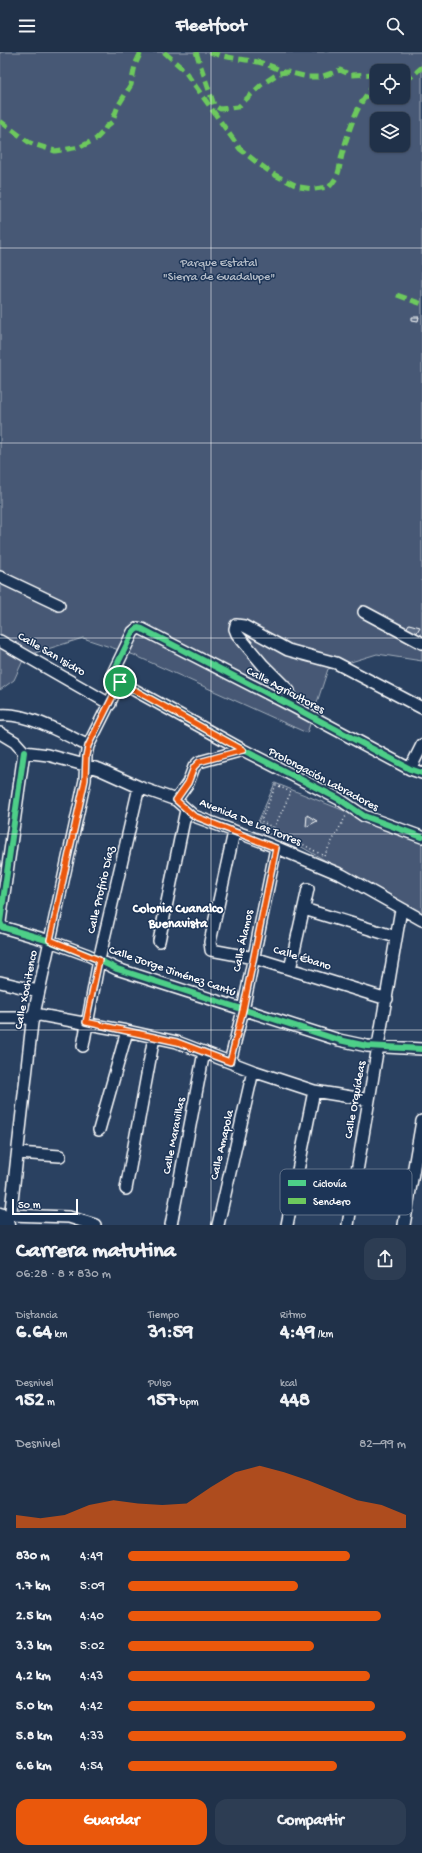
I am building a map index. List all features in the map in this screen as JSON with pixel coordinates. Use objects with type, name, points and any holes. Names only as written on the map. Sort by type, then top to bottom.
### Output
[{"type":"street","points":[[0,577],[59,605]]},
{"type":"street","points":[[364,612],[422,643]]},
{"type":"street","points":[[292,706],[289,691],[263,665],[237,634],[235,629],[236,625],[244,626],[302,656],[336,663],[422,708]]},
{"type":"street","name":"Calle Xochitenco","points":[[4,1220],[18,1153],[33,1016],[85,780],[85,765],[88,746],[110,704],[116,679],[133,632],[138,628]]},
{"type":"street","name":"Calle Agricultores","points":[[138,628],[292,706],[410,769],[422,773]]},
{"type":"street","name":"Calle San Isidro","points":[[0,640],[110,704]]},
{"type":"street","name":"Prolongación Labradores","points":[[116,679],[243,750],[339,799],[364,816],[422,837]]},
{"type":"street","points":[[0,714],[15,715],[49,726],[88,746]]},
{"type":"street","points":[[0,733],[14,742],[24,752]]},
{"type":"street","points":[[410,769],[422,745]]},
{"type":"street","points":[[176,800],[188,783],[194,767],[199,762],[243,750]]},
{"type":"street","name":"Avenida De Las Torres","points":[[24,752],[48,755],[85,765],[176,800],[194,816],[342,875],[365,886],[401,909],[422,920]]},
{"type":"street","name":"Calle Jorge Jiménez Cantú","points":[[24,752],[0,924],[3,928],[50,940],[117,969],[339,1040],[379,1048],[422,1049]]},
{"type":"street","name":"Calle Profirio Díaz","points":[[83,1046],[86,1022],[99,960],[140,787]]},
{"type":"street","points":[[158,941],[186,810]]},
{"type":"street","name":"Calle Ébano","points":[[234,832],[210,948],[214,951],[254,958],[387,999]]},
{"type":"street","name":"Calle Álamos","points":[[230,1062],[243,1010],[276,848]]},
{"type":"street","points":[[290,969],[308,889]]},
{"type":"street","points":[[304,909],[396,938]]},
{"type":"street","name":"Calle Orquídeas","points":[[357,1169],[379,1048],[401,909]]},
{"type":"street","points":[[0,982],[38,991]]},
{"type":"street","points":[[0,1018],[26,1018],[40,1015],[86,1022],[177,1042],[253,1071],[314,1091],[369,1100]]},
{"type":"street","points":[[99,1130],[127,1031]]},
{"type":"street","points":[[126,1189],[154,1037]]},
{"type":"street","name":"Calle Maravillas","points":[[171,1225],[204,1052]]},
{"type":"street","name":"Calle Amapola","points":[[218,1225],[253,1071]]},
{"type":"street","points":[[298,1169],[314,1091]]},
{"type":"street","points":[[412,1179],[422,1121]]},
{"type":"street","points":[[18,1153],[60,1156]]},
{"type":"street","points":[[287,1225],[289,1215]]},
{"type":"street","name":"Calle Orquídeas","points":[[348,1225],[350,1215]]},
{"type":"street","points":[[404,1225],[406,1215]]},
{"type":"street","points":[[4,1220],[68,1217],[95,1225]]},
{"type":"path","points":[[274,828],[291,792],[276,785],[261,821],[330,860]]},
{"type":"path","points":[[324,856],[346,816]]},
{"type":"green space","name":"Parque Estatal \"Sierra de Guadalupe\"","points":[[0,52],[422,52],[422,661],[377,654],[328,669],[307,733],[134,655],[83,638],[25,656],[14,680],[0,690]]},
{"type":"green space","points":[[275,783],[422,842],[422,916],[258,822]]},
{"type":"building","points":[[412,317],[419,317],[418,321],[412,320]]},
{"type":"building","points":[[409,624],[420,627],[416,634],[406,629]]},
{"type":"building","points":[[307,815],[317,821],[306,827]]},
{"type":"marked path","points":[[0,121],[30,143],[55,151],[80,147],[96,139],[112,122],[118,106],[131,85],[135,65],[141,52]]},
{"type":"marked path","points":[[164,52],[184,70],[240,149],[273,174],[299,187],[314,189],[329,187],[336,178],[349,132],[356,114],[370,90]]},
{"type":"marked path","points":[[196,52],[214,105],[220,109],[238,107],[261,85],[279,73],[287,72],[308,77],[320,77],[340,70],[351,75],[370,74]]},
{"type":"marked path","points":[[210,52],[265,64],[283,72]]},
{"type":"marked path","points":[[410,77],[422,67]]},
{"type":"marked path","points":[[397,295],[422,304]]},
{"type":"cycle path","points":[[422,773],[410,769],[292,706],[142,629],[138,628],[133,632],[113,673],[113,677],[120,682],[243,750],[339,799],[364,816],[422,837]]},
{"type":"cycle path","points":[[24,752],[0,922],[2,927],[50,941],[88,955],[117,969],[339,1040],[367,1046],[422,1049]]},
{"type":"district","name":"Colonia Cuanalco Buenavista","points":[[178,916]]},
{"type":"route","points":[[120,682],[243,750],[201,761],[196,764],[188,783],[176,800],[194,816],[276,848],[243,1010],[230,1062],[177,1042],[86,1022],[99,960],[50,940],[85,780],[85,765],[88,746],[120,682]]}]
